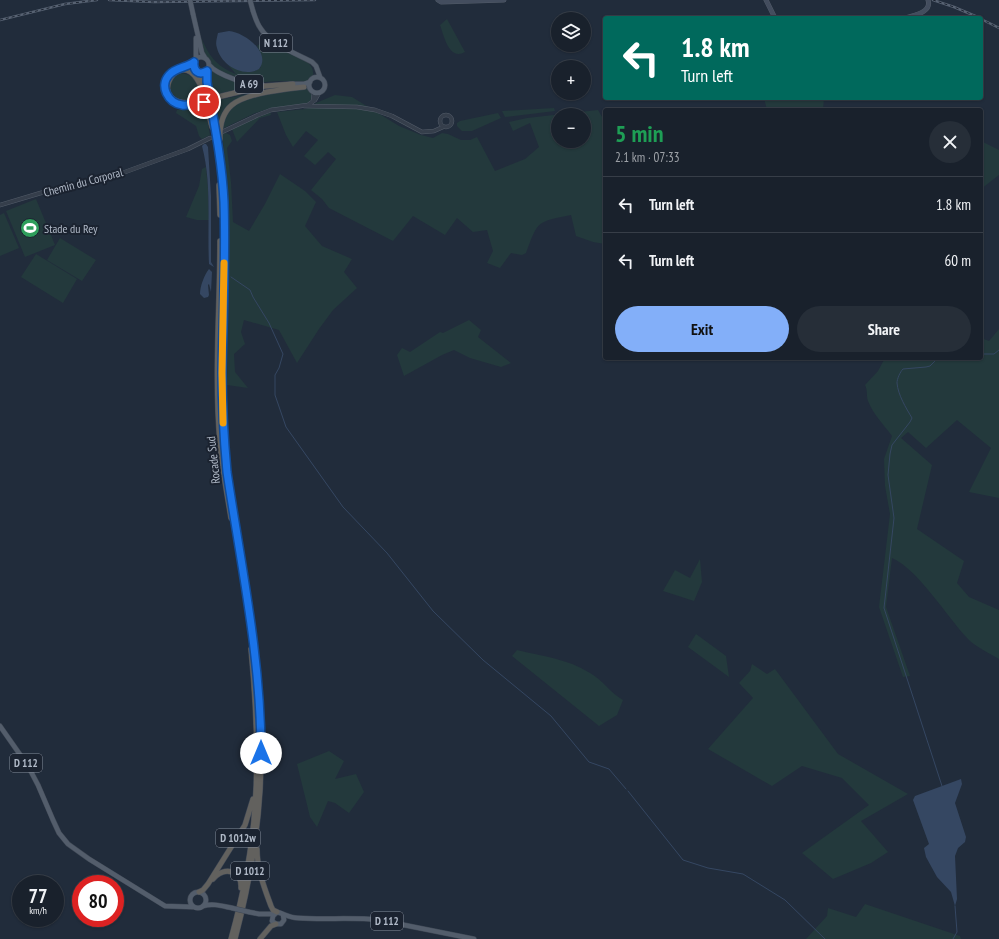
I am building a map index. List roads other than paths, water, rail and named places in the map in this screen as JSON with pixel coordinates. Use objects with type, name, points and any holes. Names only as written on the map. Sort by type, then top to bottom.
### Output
[{"type":"highway","name":"A 69","points":[[206,93],[196,77],[186,71],[178,71],[168,82],[168,90],[171,96],[177,101],[186,103],[197,102],[250,89],[293,84]]},
{"type":"highway","name":"Rocade Sud","points":[[206,93],[207,71]]},
{"type":"highway","name":"Rocade Sud","points":[[199,73],[203,80],[213,128],[218,169],[220,220],[218,373],[220,441],[223,471],[251,649],[257,713],[255,807],[250,850],[240,903],[231,939]]},
{"type":"highway","points":[[222,168],[220,127],[225,114],[233,104],[250,96],[307,87]]},
{"type":"highway","name":"Rocade Sud","points":[[209,108],[222,168],[224,203],[222,373],[224,442],[227,472],[255,650],[259,688],[262,765],[253,859],[235,939]]},
{"type":"highway","name":"D 1012w","points":[[199,892],[208,884],[245,825],[253,801],[256,774]]},
{"type":"highway","points":[[257,824],[258,869],[271,906],[276,913]]},
{"type":"highway","points":[[205,897],[209,885],[216,876],[224,871],[232,872],[236,874],[241,884],[240,903]]},
{"type":"highway","points":[[260,939],[274,923]]},
{"type":"main road","points":[[190,0],[202,53],[209,65],[207,71],[199,73],[195,70],[197,54],[196,29]]},
{"type":"main road","name":"N 112","points":[[250,0],[253,11],[261,29],[266,36],[272,41],[312,62],[316,66],[318,77]]},
{"type":"main road","points":[[439,1],[504,0]]},
{"type":"main road","points":[[766,0],[774,16]]},
{"type":"main road","points":[[911,16],[924,11],[928,6],[928,0]]},
{"type":"main road","points":[[195,61],[201,57],[205,58]]},
{"type":"main road","name":"A 69","points":[[195,61],[175,70],[167,78],[165,88],[168,97],[178,104],[186,105],[199,103],[266,88],[285,86],[307,87]]},
{"type":"main road","name":"A 69","points":[[209,65],[215,70],[251,84],[293,84]]},
{"type":"main road","points":[[293,84],[304,84],[318,77],[324,80],[325,86],[323,90],[316,93],[307,87],[310,82]]},
{"type":"main road","name":"D 112","points":[[0,726],[28,766],[53,820],[68,844],[84,856],[165,906],[193,907]]},
{"type":"main road","points":[[175,906],[190,900],[193,894],[199,892],[218,905]]},
{"type":"main road","points":[[203,906],[206,903],[205,897]]},
{"type":"main road","points":[[190,900],[190,904],[193,907],[198,908],[209,905],[218,905],[259,914],[276,913],[283,915],[283,922],[281,924],[274,923],[259,914]]},
{"type":"main road","points":[[274,923],[272,917],[276,913]]},
{"type":"main road","name":"D 112","points":[[283,915],[298,918],[367,918],[474,939]]},
{"type":"main road","name":"D 112","points":[[283,922],[298,918]]},
{"type":"street","points":[[304,106],[313,102],[316,93]]},
{"type":"street","points":[[222,132],[266,112],[283,108],[304,106],[357,107],[375,110],[392,116],[422,132],[436,130],[442,125]]},
{"type":"street","name":"Chemin du Corporal","points":[[0,205],[44,192],[106,179],[188,149],[210,138]]},
{"type":"water","points":[[229,31],[235,32],[249,39],[259,50],[262,56],[262,63],[259,69],[246,72],[240,71],[223,60],[219,54],[216,42],[218,33]]},
{"type":"water","points":[[204,144],[208,147],[211,196],[211,262],[214,267],[209,264],[208,189],[202,146]]},
{"type":"water","points":[[209,269],[212,272],[211,292],[209,284],[209,295],[208,297],[204,298],[200,294],[201,288]]},
{"type":"water","points":[[961,779],[962,784],[955,803],[966,837],[965,842],[958,848],[955,856],[957,899],[955,906],[951,892],[937,877],[926,857],[924,848],[929,844],[913,800],[915,796]]},
{"type":"waterway","points":[[231,277],[250,290],[269,323],[283,354],[279,368],[275,375],[275,395],[286,427],[343,507],[387,553],[433,611],[483,660],[551,716],[589,762],[609,769],[626,789]]},
{"type":"waterway","points":[[983,354],[994,354],[999,350]]},
{"type":"waterway","points":[[936,360],[930,366],[903,369],[897,383],[901,397],[912,418],[892,445],[890,454],[888,475],[894,518],[884,608],[942,786]]},
{"type":"waterway","points":[[628,791],[683,860],[708,868],[743,874],[785,900],[825,939]]},
{"type":"waterway","points":[[953,939],[957,932],[955,906]]},
{"type":"railway","points":[[0,20],[65,4],[97,0]]},
{"type":"railway","points":[[109,0],[154,2],[315,0]]},
{"type":"railway","points":[[933,0],[975,16]]},
{"type":"railway","points":[[983,20],[999,28]]},
{"type":"place","name":"Stade du Rey","points":[[30,228]]}]
